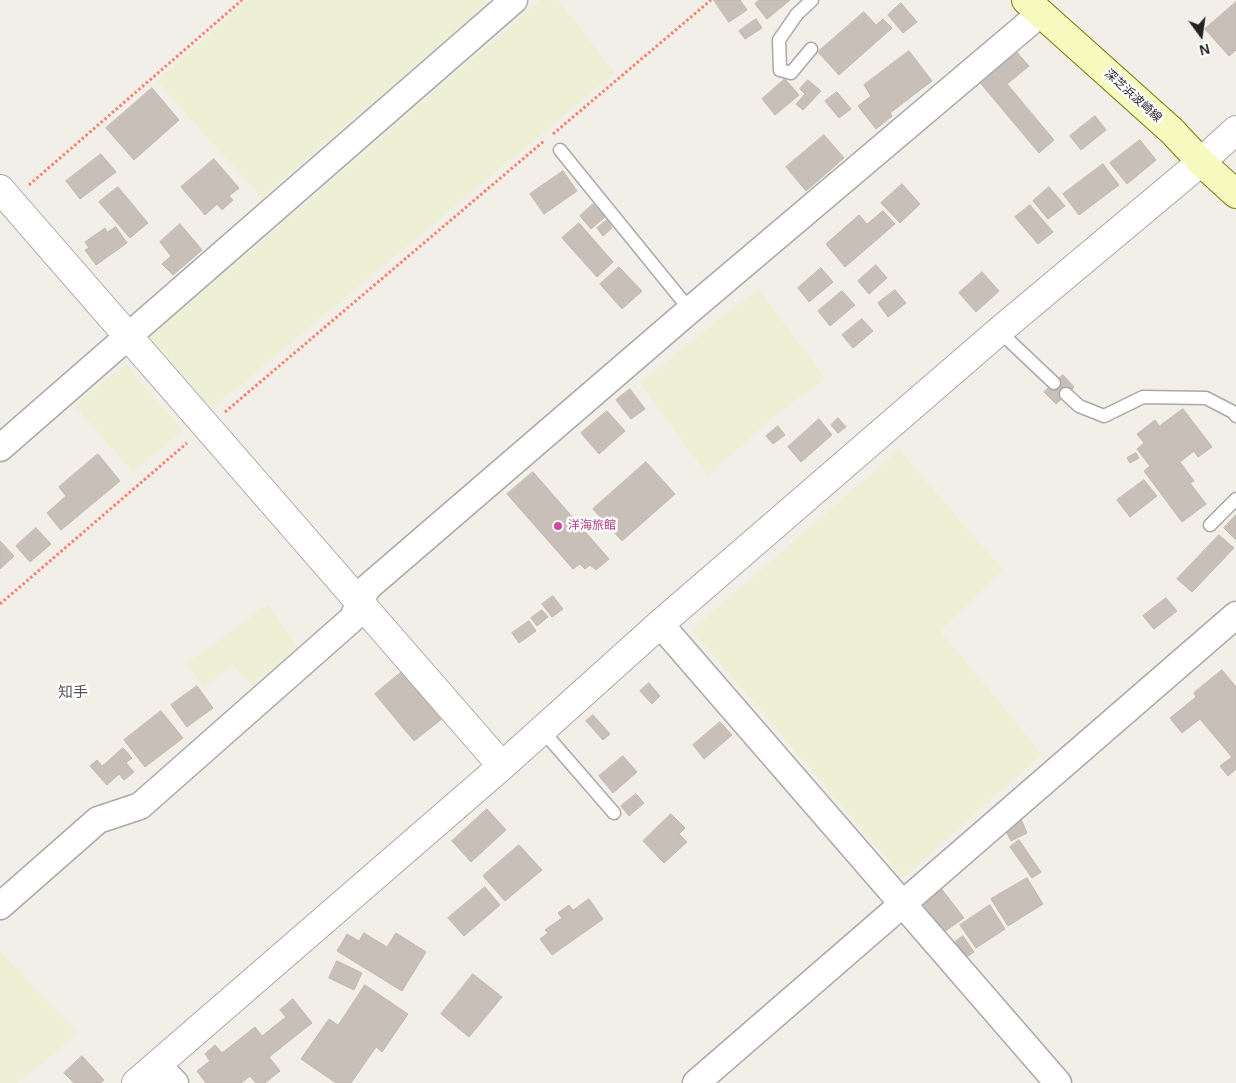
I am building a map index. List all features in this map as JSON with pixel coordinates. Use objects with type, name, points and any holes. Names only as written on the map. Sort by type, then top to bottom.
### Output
[{"type":"main road","name":"深芝浜波崎線","points":[[1033,6],[1172,131],[1201,162],[1236,194]]},
{"type":"street","points":[[0,448],[514,0]]},
{"type":"street","points":[[0,906],[98,820],[140,806],[352,619],[367,588],[690,310],[1033,6]]},
{"type":"street","points":[[136,1083],[166,1074],[660,624],[999,331],[1201,162],[1236,130]]},
{"type":"street","points":[[5,195],[502,766]]},
{"type":"street","points":[[696,1083],[1236,615]]},
{"type":"street","points":[[660,624],[1058,1083]]},
{"type":"lane","points":[[812,0],[797,14],[779,40],[780,70],[791,74],[812,49]]},
{"type":"lane","points":[[560,150],[690,310]]},
{"type":"lane","points":[[999,331],[1054,383]]},
{"type":"lane","points":[[1066,394],[1079,406],[1104,416],[1142,397],[1206,398],[1233,412],[1236,416]]},
{"type":"lane","points":[[1210,525],[1236,499]]},
{"type":"lane","points":[[542,730],[614,813]]},
{"type":"path","points":[[5,195],[242,0]]},
{"type":"path","points":[[552,134],[710,0]]},
{"type":"path","points":[[0,604],[545,140]]},
{"type":"green space","points":[[247,0],[483,0],[487,4],[262,198],[157,81]]},
{"type":"green space","points":[[540,0],[558,0],[615,73],[210,410],[145,342]]},
{"type":"green space","points":[[758,289],[826,379],[786,407],[707,475],[640,383]]},
{"type":"green space","points":[[126,364],[182,430],[133,472],[74,405]]},
{"type":"green space","points":[[899,450],[1003,570],[940,631],[1042,754],[903,878],[692,630]]},
{"type":"green space","points":[[268,604],[298,647],[252,686],[233,665],[204,687],[187,664]]},
{"type":"green space","points":[[0,952],[78,1033],[18,1083],[0,1083]]},
{"type":"building","points":[[714,0],[740,0],[747,10],[729,22]]},
{"type":"building","points":[[759,0],[790,0],[767,19],[755,4]]},
{"type":"building","points":[[1236,2],[1236,50],[1229,56],[1205,29]]},
{"type":"building","points":[[901,3],[917,22],[903,33],[888,15]]},
{"type":"building","points":[[864,12],[876,25],[883,19],[892,28],[839,75],[818,52]]},
{"type":"building","points":[[756,19],[762,28],[745,39],[739,31]]},
{"type":"building","points":[[1014,49],[1029,66],[1007,84],[1054,140],[1039,153],[977,79]]},
{"type":"building","points":[[909,51],[932,81],[890,113],[892,116],[876,129],[858,106],[871,96],[864,85]]},
{"type":"building","points":[[785,79],[799,95],[775,115],[762,99]]},
{"type":"building","points":[[808,80],[821,91],[803,110],[796,104],[805,94],[800,89]]},
{"type":"building","points":[[152,88],[179,120],[134,160],[106,128]]},
{"type":"building","points":[[837,92],[851,109],[839,118],[825,101]]},
{"type":"building","points":[[1095,116],[1106,130],[1081,150],[1070,136]]},
{"type":"building","points":[[824,135],[844,158],[806,191],[786,167]]},
{"type":"building","points":[[1140,140],[1156,160],[1127,184],[1110,163]]},
{"type":"building","points":[[101,154],[116,172],[80,199],[66,181]]},
{"type":"building","points":[[214,159],[239,188],[229,196],[233,200],[222,210],[217,204],[205,215],[181,187]]},
{"type":"building","points":[[1103,164],[1119,185],[1079,215],[1063,194]]},
{"type":"building","points":[[563,171],[577,191],[544,214],[530,194]]},
{"type":"building","points":[[902,184],[920,204],[900,223],[881,203]]},
{"type":"building","points":[[118,187],[148,223],[130,238],[99,202]]},
{"type":"building","points":[[1049,187],[1065,206],[1048,219],[1033,201]]},
{"type":"building","points":[[593,204],[605,217],[591,229],[580,216]]},
{"type":"building","points":[[1030,205],[1053,232],[1038,244],[1015,217]]},
{"type":"building","points":[[883,211],[895,224],[845,267],[826,244],[859,215],[867,224]]},
{"type":"building","points":[[607,220],[612,228],[603,236],[597,228]]},
{"type":"building","points":[[579,223],[613,262],[597,277],[562,238]]},
{"type":"building","points":[[180,224],[202,250],[173,275],[162,264],[171,256],[160,242]]},
{"type":"building","points":[[116,227],[127,243],[96,265],[85,250],[89,248],[85,242],[105,228],[107,232]]},
{"type":"building","points":[[876,265],[887,278],[869,294],[858,281]]},
{"type":"building","points":[[619,267],[642,291],[622,309],[600,284]]},
{"type":"building","points":[[821,268],[833,282],[809,302],[798,288]]},
{"type":"building","points":[[982,272],[999,291],[976,312],[959,293]]},
{"type":"building","points":[[895,290],[906,303],[888,317],[878,303]]},
{"type":"building","points":[[842,291],[855,305],[830,326],[818,311]]},
{"type":"building","points":[[862,319],[873,331],[853,348],[842,335]]},
{"type":"building","points":[[1063,375],[1074,387],[1056,404],[1044,392]]},
{"type":"building","points":[[630,389],[645,409],[631,419],[616,400]]},
{"type":"building","points":[[1183,409],[1212,447],[1198,457],[1194,451],[1180,462],[1194,481],[1190,483],[1206,504],[1182,522],[1144,471],[1150,466],[1137,449],[1144,443],[1137,434],[1155,420],[1159,426]]},
{"type":"building","points":[[607,411],[625,431],[599,454],[581,433]]},
{"type":"building","points":[[838,418],[846,427],[838,433],[831,425]]},
{"type":"building","points":[[819,419],[832,435],[801,462],[788,447]]},
{"type":"building","points":[[778,426],[785,435],[773,444],[766,436]]},
{"type":"building","points":[[1136,453],[1139,458],[1130,463],[1127,458]]},
{"type":"building","points":[[98,454],[120,481],[61,530],[47,513],[66,496],[59,487]]},
{"type":"building","points":[[646,462],[675,494],[622,541],[593,509]]},
{"type":"building","name":"洋海旅館","points":[[533,472],[609,559],[596,570],[590,565],[585,569],[580,564],[573,569],[507,494]]},
{"type":"building","points":[[1144,480],[1157,496],[1130,517],[1117,500]]},
{"type":"building","points":[[1236,515],[1236,540],[1224,528]]},
{"type":"building","points":[[36,528],[51,544],[30,562],[16,546]]},
{"type":"building","points":[[1219,535],[1234,548],[1192,592],[1177,579]]},
{"type":"building","points":[[0,541],[14,556],[0,569]]},
{"type":"building","points":[[553,596],[563,609],[552,617],[542,604]]},
{"type":"building","points":[[1166,598],[1177,611],[1154,629],[1143,616]]},
{"type":"building","points":[[542,610],[548,617],[537,626],[531,618]]},
{"type":"building","points":[[529,621],[536,631],[519,643],[512,633]]},
{"type":"building","points":[[404,670],[443,718],[414,741],[375,694]]},
{"type":"building","points":[[1222,670],[1236,687],[1236,769],[1228,776],[1220,766],[1232,757],[1200,719],[1182,733],[1170,718],[1196,697],[1194,693]]},
{"type":"building","points":[[649,683],[660,696],[652,704],[640,691]]},
{"type":"building","points":[[197,686],[213,708],[187,727],[171,705]]},
{"type":"building","points":[[161,711],[183,738],[145,767],[124,740]]},
{"type":"building","points":[[593,715],[610,734],[603,740],[586,721]]},
{"type":"building","points":[[720,722],[732,735],[704,759],[693,745]]},
{"type":"building","points":[[123,748],[132,758],[126,763],[134,772],[124,780],[119,774],[107,785],[90,766],[97,760],[102,766]]},
{"type":"building","points":[[623,756],[637,772],[613,793],[599,776]]},
{"type":"building","points":[[636,794],[644,803],[629,816],[621,806]]},
{"type":"building","points":[[487,809],[506,830],[471,862],[452,841]]},
{"type":"building","points":[[671,814],[685,828],[679,834],[687,842],[664,863],[643,841]]},
{"type":"building","points":[[1021,819],[1027,833],[1011,841],[1004,827]]},
{"type":"building","points":[[1019,840],[1041,872],[1032,878],[1010,847]]},
{"type":"building","points":[[519,845],[542,870],[505,901],[483,876]]},
{"type":"building","points":[[1027,878],[1043,904],[1008,926],[991,899]]},
{"type":"building","points":[[485,887],[500,905],[464,936],[448,918]]},
{"type":"building","points":[[940,887],[964,918],[944,932],[921,901]]},
{"type":"building","points":[[589,899],[603,919],[552,955],[540,939],[548,933],[545,930],[562,918],[558,913],[569,905],[573,910]]},
{"type":"building","points":[[990,905],[1005,929],[976,948],[960,925]]},
{"type":"building","points":[[364,933],[387,947],[396,933],[426,952],[402,991],[337,951],[347,934],[359,941]]},
{"type":"building","points":[[963,936],[974,952],[965,958],[955,942]]},
{"type":"building","points":[[337,961],[362,973],[354,990],[329,978]]},
{"type":"building","points":[[473,974],[502,997],[469,1037],[441,1014]]},
{"type":"building","points":[[365,985],[408,1014],[382,1052],[376,1047],[351,1083],[336,1083],[301,1059],[329,1019],[338,1025]]},
{"type":"building","points":[[293,999],[312,1023],[269,1057],[280,1071],[265,1083],[256,1083],[250,1076],[241,1083],[206,1083],[197,1071],[210,1061],[205,1054],[215,1045],[222,1053],[255,1027],[262,1036],[286,1017],[280,1010]]},
{"type":"building","points":[[82,1056],[104,1080],[101,1083],[74,1083],[64,1073]]},
{"type":"place","name":"洋海旅館","points":[[558,526]]},
{"type":"district","name":"知手","points":[[73,693]]}]
